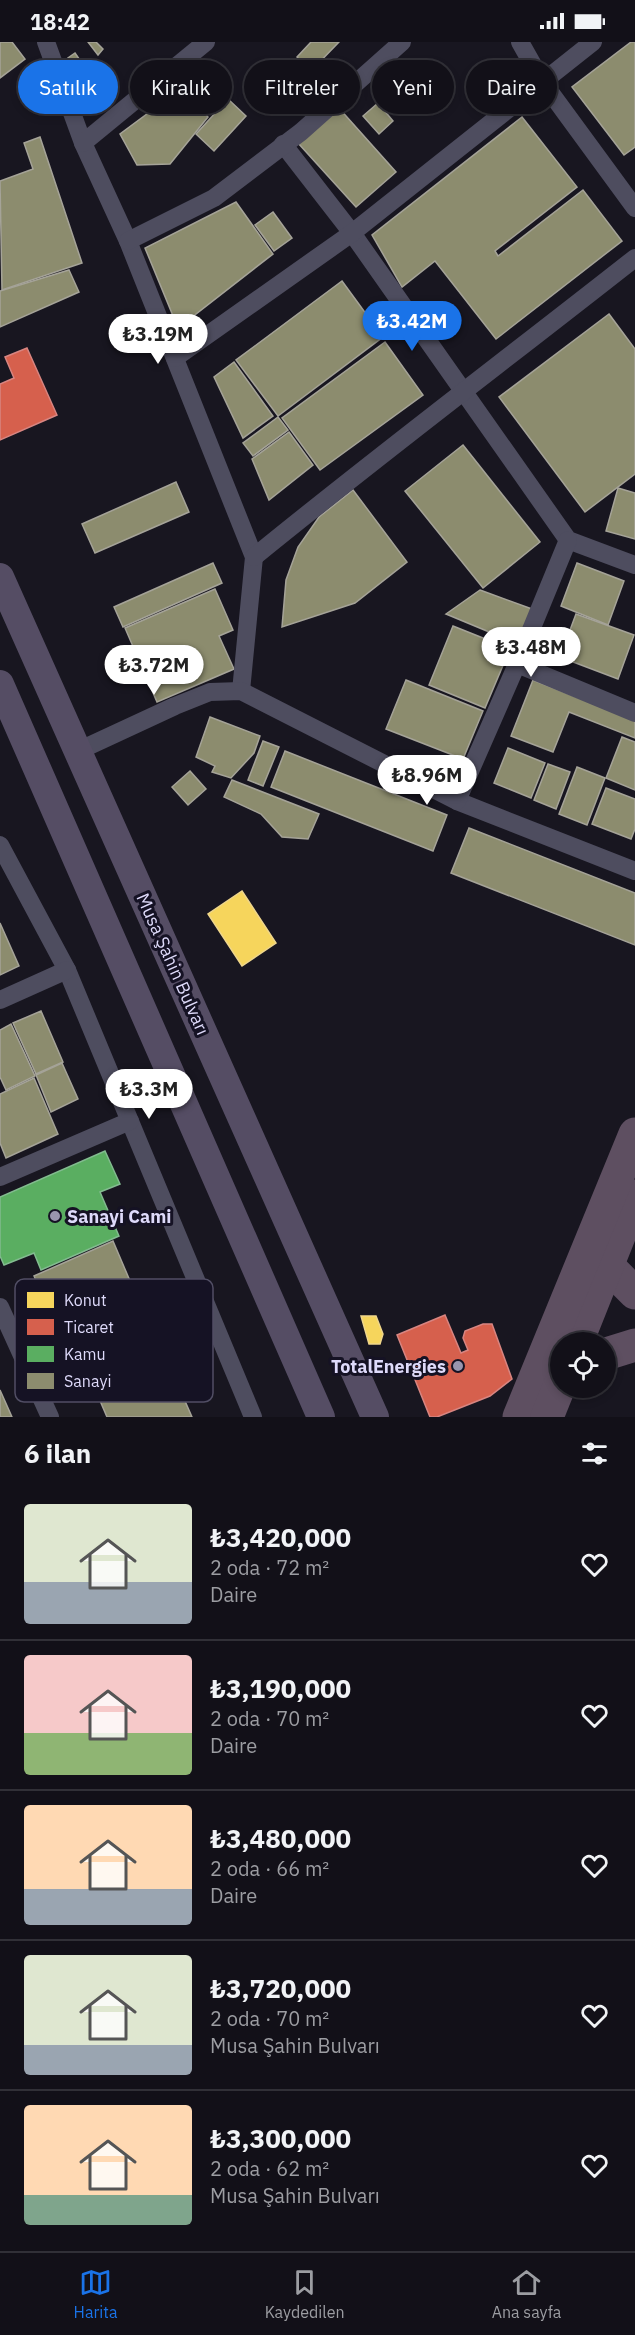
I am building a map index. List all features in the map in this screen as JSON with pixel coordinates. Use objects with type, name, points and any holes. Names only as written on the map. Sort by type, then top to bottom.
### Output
[{"type":"highway","points":[[519,1417],[635,1134]]},
{"type":"highway","points":[[581,1332],[635,1196]]},
{"type":"highway","points":[[608,1266],[635,1293]]},
{"type":"highway","points":[[616,1351],[635,1345]]},
{"type":"main road","name":"Musa Şahin Bulvarı","points":[[0,577],[375,1417]]},
{"type":"main road","points":[[0,684],[321,1417]]},
{"type":"street","points":[[83,143],[206,42]]},
{"type":"street","points":[[128,241],[214,198],[301,132],[402,42]]},
{"type":"street","points":[[520,42],[530,60]]},
{"type":"street","points":[[557,70],[593,42]]},
{"type":"street","points":[[49,43],[83,143],[128,241],[254,557],[241,691]]},
{"type":"street","points":[[557,101],[635,208]]},
{"type":"street","points":[[175,358],[352,233],[501,114]]},
{"type":"street","points":[[283,144],[352,233],[568,540],[635,565]]},
{"type":"street","points":[[254,557],[365,466],[464,394],[635,258]]},
{"type":"street","points":[[457,801],[568,540]]},
{"type":"street","points":[[517,664],[635,713]]},
{"type":"street","points":[[78,751],[210,692],[241,691],[457,801],[635,871]]},
{"type":"street","points":[[0,845],[67,970],[196,1279]]},
{"type":"street","points":[[0,1000],[67,970]]},
{"type":"street","points":[[0,1177],[130,1121]]},
{"type":"street","points":[[0,1307],[15,1340]]},
{"type":"street","points":[[213,1319],[254,1417]]},
{"type":"street","points":[[43,1402],[50,1417]]},
{"type":"building: Konut","points":[[242,891],[276,943],[242,966],[208,914]]},
{"type":"building: Konut","points":[[361,1316],[376,1316],[383,1334],[380,1344],[369,1344]]},
{"type":"building: Ticaret","points":[[27,348],[57,415],[0,440],[0,384],[14,378],[5,357]]},
{"type":"building: Ticaret","name":"TotalEnergies","points":[[445,1315],[461,1353],[468,1350],[463,1338],[465,1331],[483,1324],[492,1324],[512,1379],[490,1396],[437,1417],[430,1417],[397,1335]]},
{"type":"building: Kamu","name":"Sanayi Cami","points":[[105,1151],[120,1184],[100,1192],[119,1236],[41,1270],[34,1253],[4,1265],[0,1256],[0,1197]]},
{"type":"building: Sanayi","points":[[0,42],[12,42],[25,59],[18,60],[18,64],[0,78]]},
{"type":"building: Sanayi","points":[[88,42],[96,42],[103,49],[98,55]]},
{"type":"building: Sanayi","points":[[311,42],[339,42],[322,60],[300,60],[297,57]]},
{"type":"building: Sanayi","points":[[631,42],[635,42],[635,147],[624,155],[572,87]]},
{"type":"building: Sanayi","points":[[75,53],[80,60],[69,60],[68,58]]},
{"type":"building: Sanayi","points":[[232,103],[246,116],[214,151],[196,134],[214,114],[232,114]]},
{"type":"building: Sanayi","points":[[372,108],[372,114],[387,114],[393,121],[379,134],[363,116]]},
{"type":"building: Sanayi","points":[[147,114],[205,114],[208,117],[170,164],[137,165],[120,134]]},
{"type":"building: Sanayi","points":[[330,114],[344,114],[396,172],[356,207],[298,143]]},
{"type":"building: Sanayi","points":[[522,117],[577,187],[495,251],[498,256],[583,190],[622,241],[496,339],[435,261],[402,287],[372,235]]},
{"type":"building: Sanayi","points":[[40,137],[82,263],[2,290],[0,181],[33,169],[24,143]]},
{"type":"building: Sanayi","points":[[236,202],[273,254],[178,328],[145,248]]},
{"type":"building: Sanayi","points":[[273,212],[292,238],[274,251],[255,225]]},
{"type":"building: Sanayi","points":[[69,270],[79,292],[0,327],[0,291]]},
{"type":"building: Sanayi","points":[[342,281],[383,337],[278,416],[236,360]]},
{"type":"building: Sanayi","points":[[609,314],[635,349],[635,474],[585,512],[499,397]]},
{"type":"building: Sanayi","points":[[385,342],[423,395],[320,470],[282,418]]},
{"type":"building: Sanayi","points":[[234,362],[273,416],[243,438],[214,377]]},
{"type":"building: Sanayi","points":[[278,417],[288,430],[253,456],[243,443]]},
{"type":"building: Sanayi","points":[[289,432],[313,465],[269,500],[252,459]]},
{"type":"building: Sanayi","points":[[463,445],[540,542],[483,588],[405,491]]},
{"type":"building: Sanayi","points":[[176,482],[189,512],[95,553],[82,524]]},
{"type":"building: Sanayi","points":[[618,488],[635,493],[635,539],[606,531]]},
{"type":"building: Sanayi","points":[[353,490],[407,562],[355,603],[282,627],[286,580],[298,547],[319,517]]},
{"type":"building: Sanayi","points":[[213,563],[222,583],[123,627],[114,607]]},
{"type":"building: Sanayi","points":[[577,563],[624,581],[608,625],[561,606]]},
{"type":"building: Sanayi","points":[[215,589],[233,630],[219,636],[234,669],[157,702],[125,628]]},
{"type":"building: Sanayi","points":[[480,590],[532,609],[518,644],[446,614]]},
{"type":"building: Sanayi","points":[[576,614],[634,635],[618,679],[560,657]]},
{"type":"building: Sanayi","points":[[453,626],[488,640],[490,636],[512,644],[485,708],[429,685]]},
{"type":"building: Sanayi","points":[[406,680],[483,711],[463,759],[386,729]]},
{"type":"building: Sanayi","points":[[533,680],[635,720],[635,738],[569,712],[553,752],[511,736]]},
{"type":"building: Sanayi","points":[[210,717],[260,736],[254,753],[231,778],[212,772],[215,766],[196,757]]},
{"type":"building: Sanayi","points":[[622,737],[635,742],[635,790],[606,778]]},
{"type":"building: Sanayi","points":[[263,741],[279,747],[263,786],[248,780]]},
{"type":"building: Sanayi","points":[[508,748],[545,763],[531,798],[494,783]]},
{"type":"building: Sanayi","points":[[285,751],[447,815],[433,851],[271,787]]},
{"type":"building: Sanayi","points":[[548,764],[570,772],[556,809],[534,800]]},
{"type":"building: Sanayi","points":[[577,767],[605,778],[587,825],[559,814]]},
{"type":"building: Sanayi","points":[[190,771],[206,789],[188,805],[172,787]]},
{"type":"building: Sanayi","points":[[232,780],[319,814],[308,839],[282,837],[261,814],[224,797]]},
{"type":"building: Sanayi","points":[[606,788],[635,799],[635,829],[631,839],[592,824]]},
{"type":"building: Sanayi","points":[[469,828],[635,893],[635,945],[451,873]]},
{"type":"building: Sanayi","points":[[0,923],[19,966],[0,975]]},
{"type":"building: Sanayi","points":[[41,1011],[63,1062],[36,1074],[13,1023]]},
{"type":"building: Sanayi","points":[[11,1024],[35,1076],[6,1090],[0,1077],[0,1030]]},
{"type":"building: Sanayi","points":[[62,1063],[78,1099],[51,1112],[36,1075]]},
{"type":"building: Sanayi","points":[[34,1078],[58,1134],[6,1158],[0,1143],[0,1094]]},
{"type":"building: Sanayi","points":[[113,1241],[129,1279],[35,1279],[34,1276]]},
{"type":"building: Sanayi","points":[[0,1390],[12,1417],[0,1417]]},
{"type":"building: Sanayi","points":[[101,1402],[185,1402],[192,1417],[107,1417]]},
{"type":"place","name":"Sanayi Cami","points":[[55,1216]]},
{"type":"place","name":"TotalEnergies","points":[[458,1366]]}]
